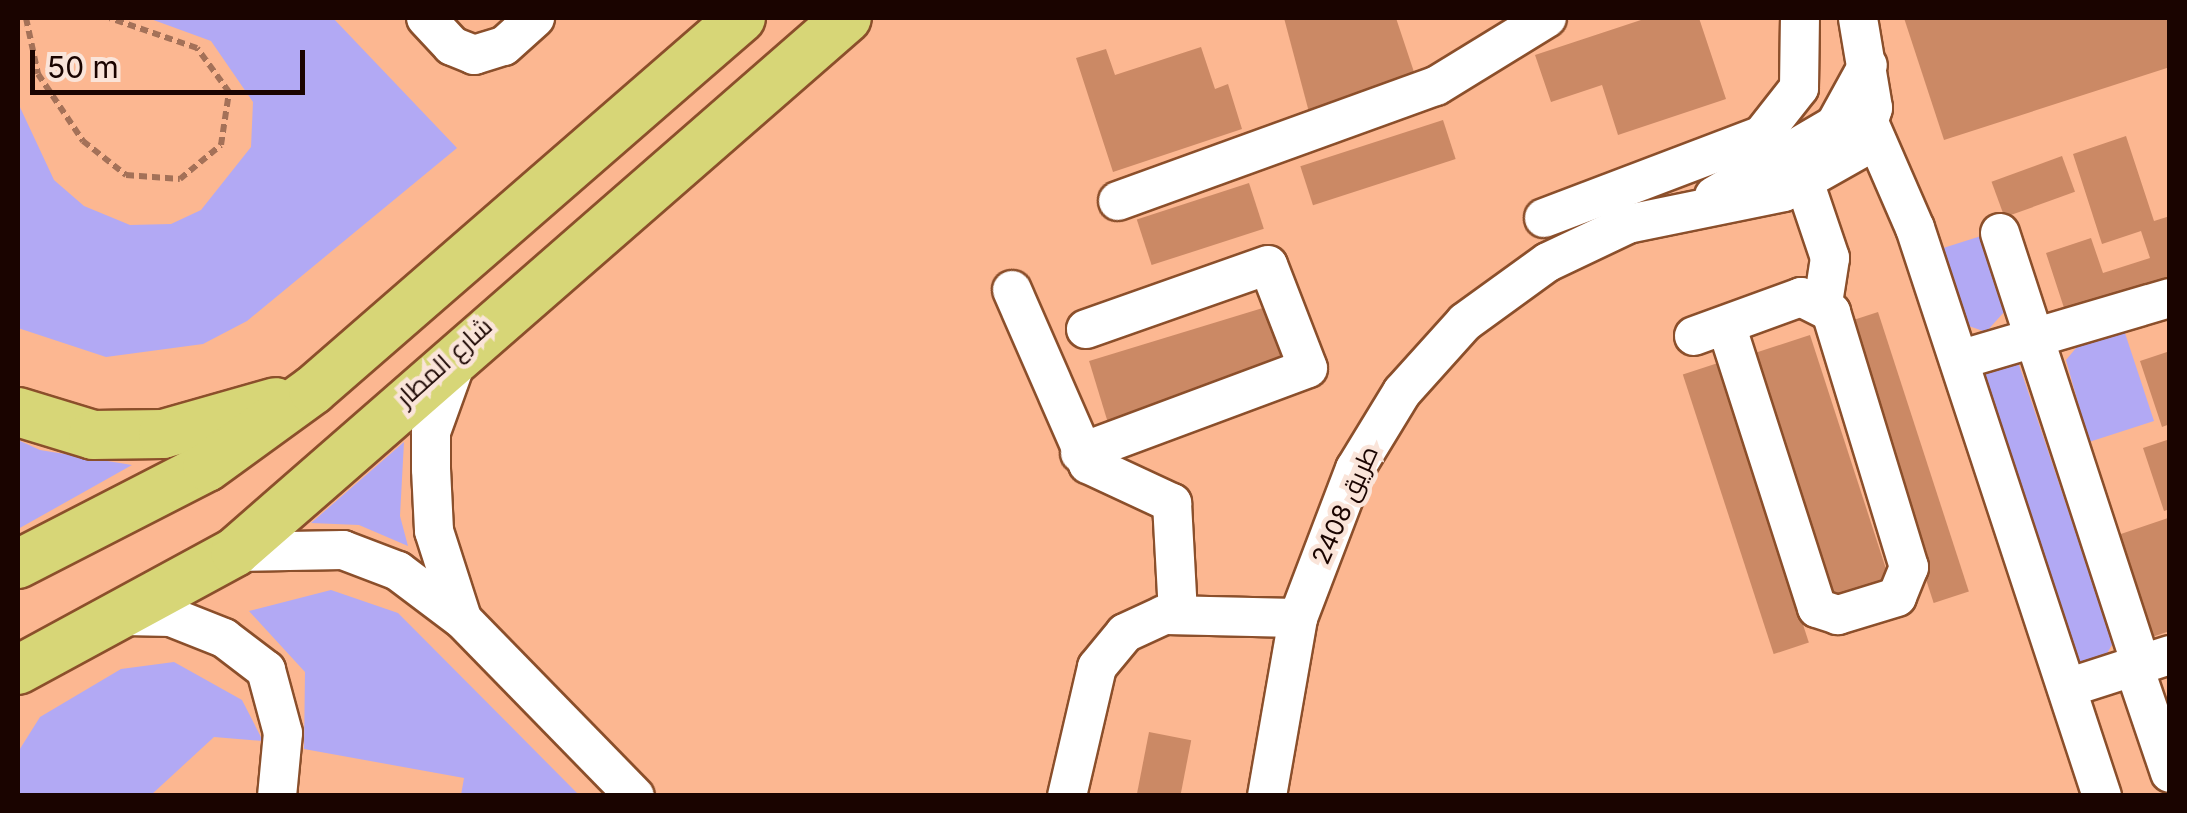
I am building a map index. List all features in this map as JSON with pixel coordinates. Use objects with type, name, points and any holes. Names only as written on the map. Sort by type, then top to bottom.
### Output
[{"type":"main road","points":[[18,564],[207,467],[313,390],[741,18]]},
{"type":"main road","name":"شارع المطار","points":[[24,673],[235,552],[463,344],[847,18]]},
{"type":"main road","points":[[18,412],[94,435],[163,434],[313,390]]},
{"type":"street","points":[[426,18],[452,46],[474,54],[504,46],[535,18]]},
{"type":"street","points":[[1118,200],[1436,86],[1547,18]]},
{"type":"street","points":[[1544,218],[1762,136],[1798,88],[1800,18]]},
{"type":"street","points":[[1858,18],[1868,63],[1871,128],[1960,360],[2102,796]]},
{"type":"street","name":"طريق 2408","points":[[1696,206],[1826,132],[1868,63]]},
{"type":"street","name":"طريق 2408","points":[[1268,796],[1298,618],[1355,469],[1402,392],[1466,322],[1548,262],[1628,224],[1805,184],[1860,149],[1871,128]]},
{"type":"street","points":[[1805,184],[1830,258],[1823,304],[1911,576],[1897,597],[1838,615],[1813,602],[1710,330],[1800,297],[1823,304]]},
{"type":"street","points":[[2000,233],[2033,339],[2148,662],[2170,772]]},
{"type":"street","points":[[1080,453],[1303,374],[1308,363],[1268,266],[1086,329]]},
{"type":"street","points":[[1012,290],[1080,453],[1100,474],[1172,503],[1178,614]]},
{"type":"street","points":[[1960,360],[2170,298]]},
{"type":"street","points":[[463,344],[431,432],[430,469],[434,532],[463,620]]},
{"type":"street","points":[[235,552],[343,550],[398,571],[463,620],[635,796]]},
{"type":"street","points":[[1068,796],[1103,658],[1143,621],[1178,614],[1298,618]]},
{"type":"street","points":[[126,616],[171,617],[224,638],[266,670],[283,733],[276,796]]},
{"type":"street","points":[[2067,688],[2148,662]]},
{"type":"path","points":[[26,18],[38,74],[82,141],[126,175],[180,179],[221,145],[228,92],[197,48],[110,18]]},
{"type":"shaded area","points":[[148,18],[333,18],[457,148],[247,321],[203,344],[106,357],[18,328],[18,103],[54,180],[84,206],[130,225],[171,224],[201,210],[251,147],[253,102],[211,41]]},
{"type":"shaded area","points":[[1981,236],[2005,311],[1986,332],[1963,324],[1937,250]]},
{"type":"shaded area","points":[[2122,324],[2154,421],[2089,442],[2066,360],[2086,336]]},
{"type":"shaded area","points":[[2017,359],[2113,643],[2105,657],[2078,665],[1980,376]]},
{"type":"shaded area","points":[[18,440],[40,450],[132,465],[18,529]]},
{"type":"shaded area","points":[[404,442],[400,516],[408,546],[359,525],[311,523]]},
{"type":"shaded area","points":[[331,590],[398,613],[579,795],[461,795],[464,778],[304,749],[305,672],[249,611]]},
{"type":"shaded area","points":[[174,662],[242,700],[263,741],[214,737],[151,795],[18,795],[18,752],[40,717],[121,669]]},
{"type":"building","points":[[1284,18],[1396,18],[1417,81],[1310,116]]},
{"type":"building","points":[[1647,18],[1699,18],[1726,99],[1618,135],[1602,85],[1551,102],[1535,55]]},
{"type":"building","points":[[1904,18],[2170,18],[2170,67],[1944,140]]},
{"type":"building","points":[[1201,47],[1215,89],[1228,84],[1242,129],[1113,172],[1076,58],[1106,49],[1115,75]]},
{"type":"building","points":[[1443,120],[1456,159],[1313,205],[1300,166]]},
{"type":"building","points":[[2126,136],[2154,221],[2170,216],[2170,280],[2066,314],[2046,253],[2091,238],[2103,273],[2150,258],[2141,231],[2102,244],[2073,154]]},
{"type":"building","points":[[2062,156],[2075,192],[2005,217],[1992,182]]},
{"type":"building","points":[[1249,183],[1264,229],[1152,265],[1137,219]]},
{"type":"building","points":[[1266,307],[1285,368],[1108,422],[1089,361]]},
{"type":"building","points":[[1878,312],[1969,592],[1934,603],[1843,323]]},
{"type":"building","points":[[1810,335],[1890,582],[1828,603],[1747,355]]},
{"type":"building","points":[[2170,351],[2170,424],[2162,427],[2140,361]]},
{"type":"building","points":[[1718,363],[1809,643],[1774,654],[1683,374]]},
{"type":"building","points":[[2170,439],[2170,509],[2164,511],[2143,448]]},
{"type":"building","points":[[2168,518],[2170,631],[2146,639],[2112,537]]},
{"type":"building","points":[[1149,732],[1191,740],[1180,796],[1137,796]]}]
